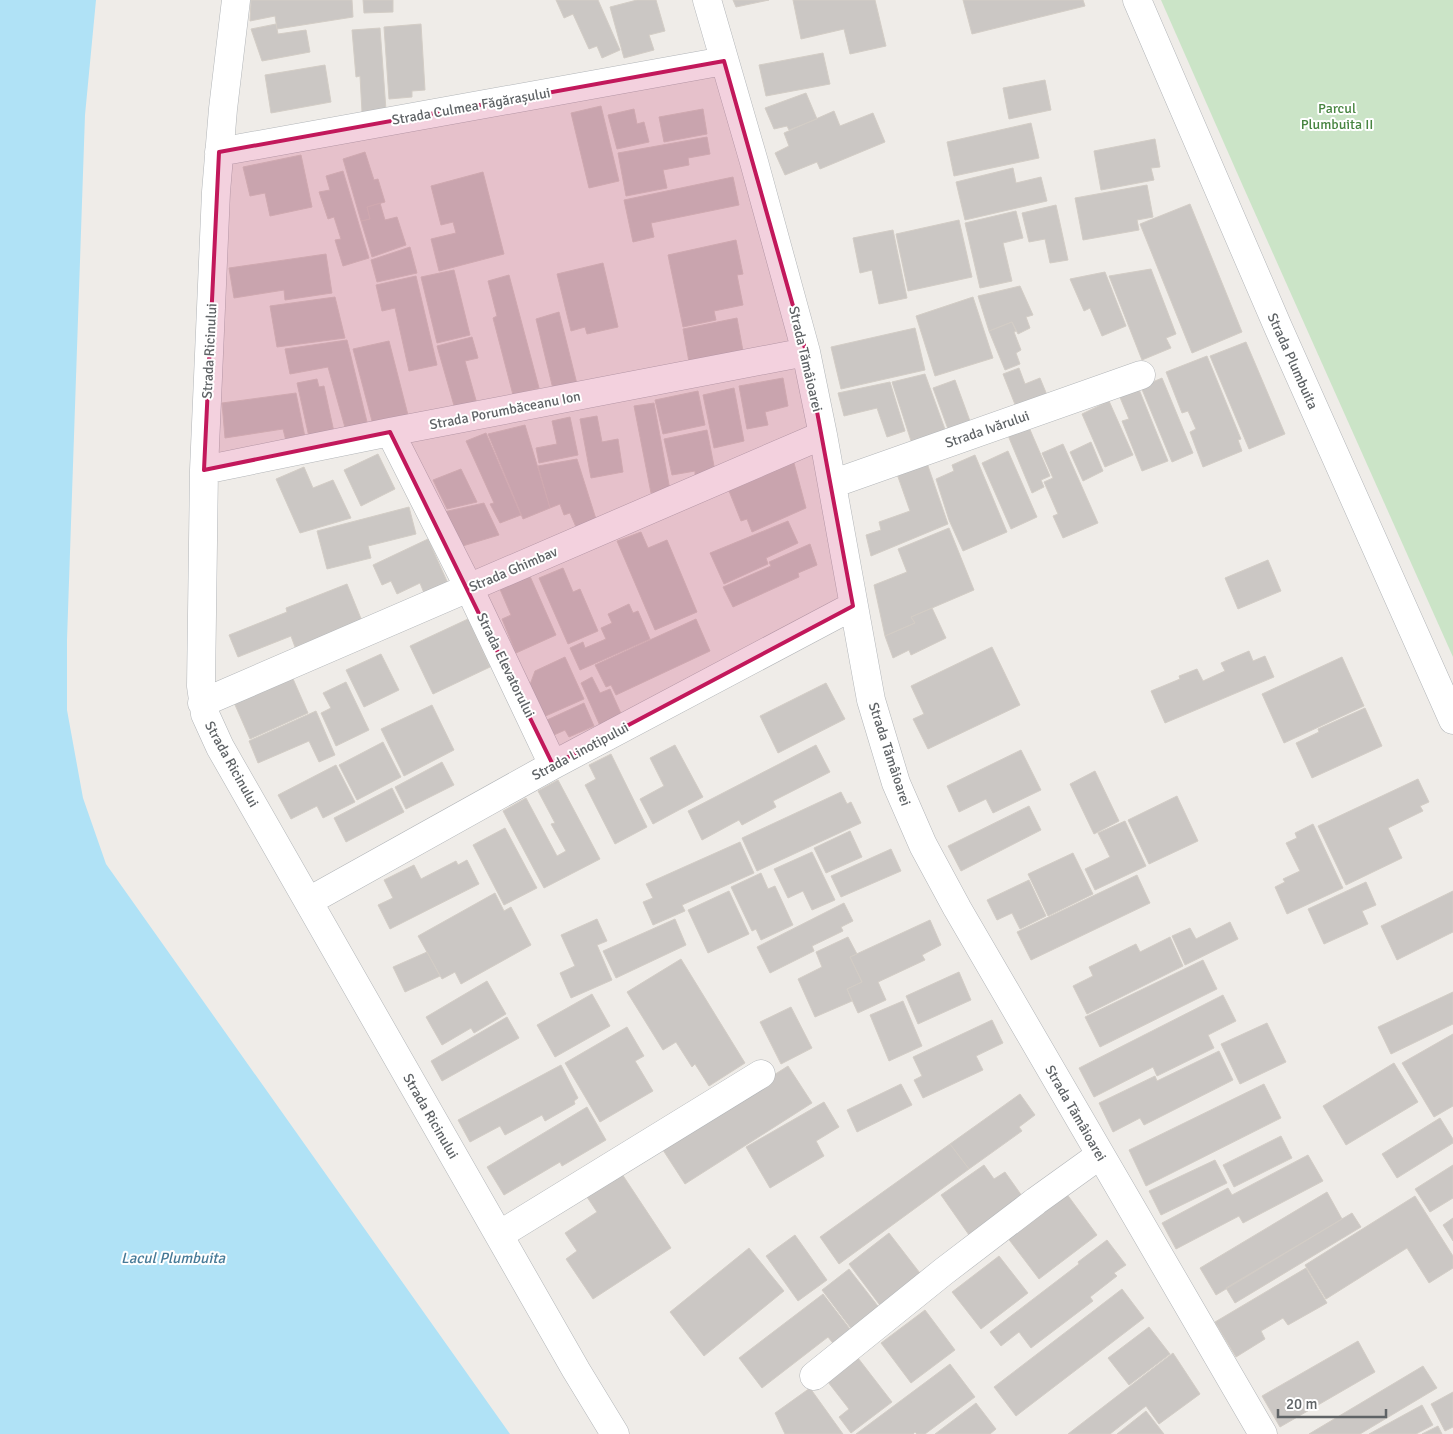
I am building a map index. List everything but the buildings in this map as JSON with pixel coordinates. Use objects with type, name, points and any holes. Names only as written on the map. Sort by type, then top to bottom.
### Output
[{"type":"street","name":"Strada Ricinului","points":[[236,0],[218,152],[204,470],[201,686],[205,714],[220,747],[576,1370],[615,1434]]},
{"type":"street","name":"Strada Tămâioarei","points":[[707,0],[806,352],[871,700],[896,783],[923,845],[957,908],[1263,1434]]},
{"type":"street","name":"Strada Plumbuita","points":[[1137,0],[1278,328],[1453,720]]},
{"type":"street","name":"Strada Culmea Făgărașului","points":[[218,152],[724,61]]},
{"type":"street","name":"Strada Porumbăceanu Ion","points":[[204,470],[390,432],[806,352]]},
{"type":"street","name":"Strada Ivărului","points":[[832,484],[1141,375]]},
{"type":"street","name":"Strada Elevatorului","points":[[390,432],[469,588],[553,765]]},
{"type":"street","name":"Strada Ghimbav","points":[[202,702],[823,435]]},
{"type":"street","name":"Strada Linotipului","points":[[309,901],[553,765],[853,606]]},
{"type":"street","points":[[499,1235],[761,1074]]},
{"type":"street","points":[[814,1376],[943,1272],[1100,1155]]},
{"type":"highlighted area","points":[[724,61],[806,352],[853,606],[553,765],[390,432],[204,470],[219,152]]},
{"type":"green space","name":"Parcul Plumbuita II","points":[[1161,0],[1453,0],[1453,657],[1242,184]]},
{"type":"water","name":"Lacul Plumbuita","points":[[0,0],[96,0],[85,115],[67,640],[67,710],[83,798],[106,864],[510,1434],[0,1434]]}]
